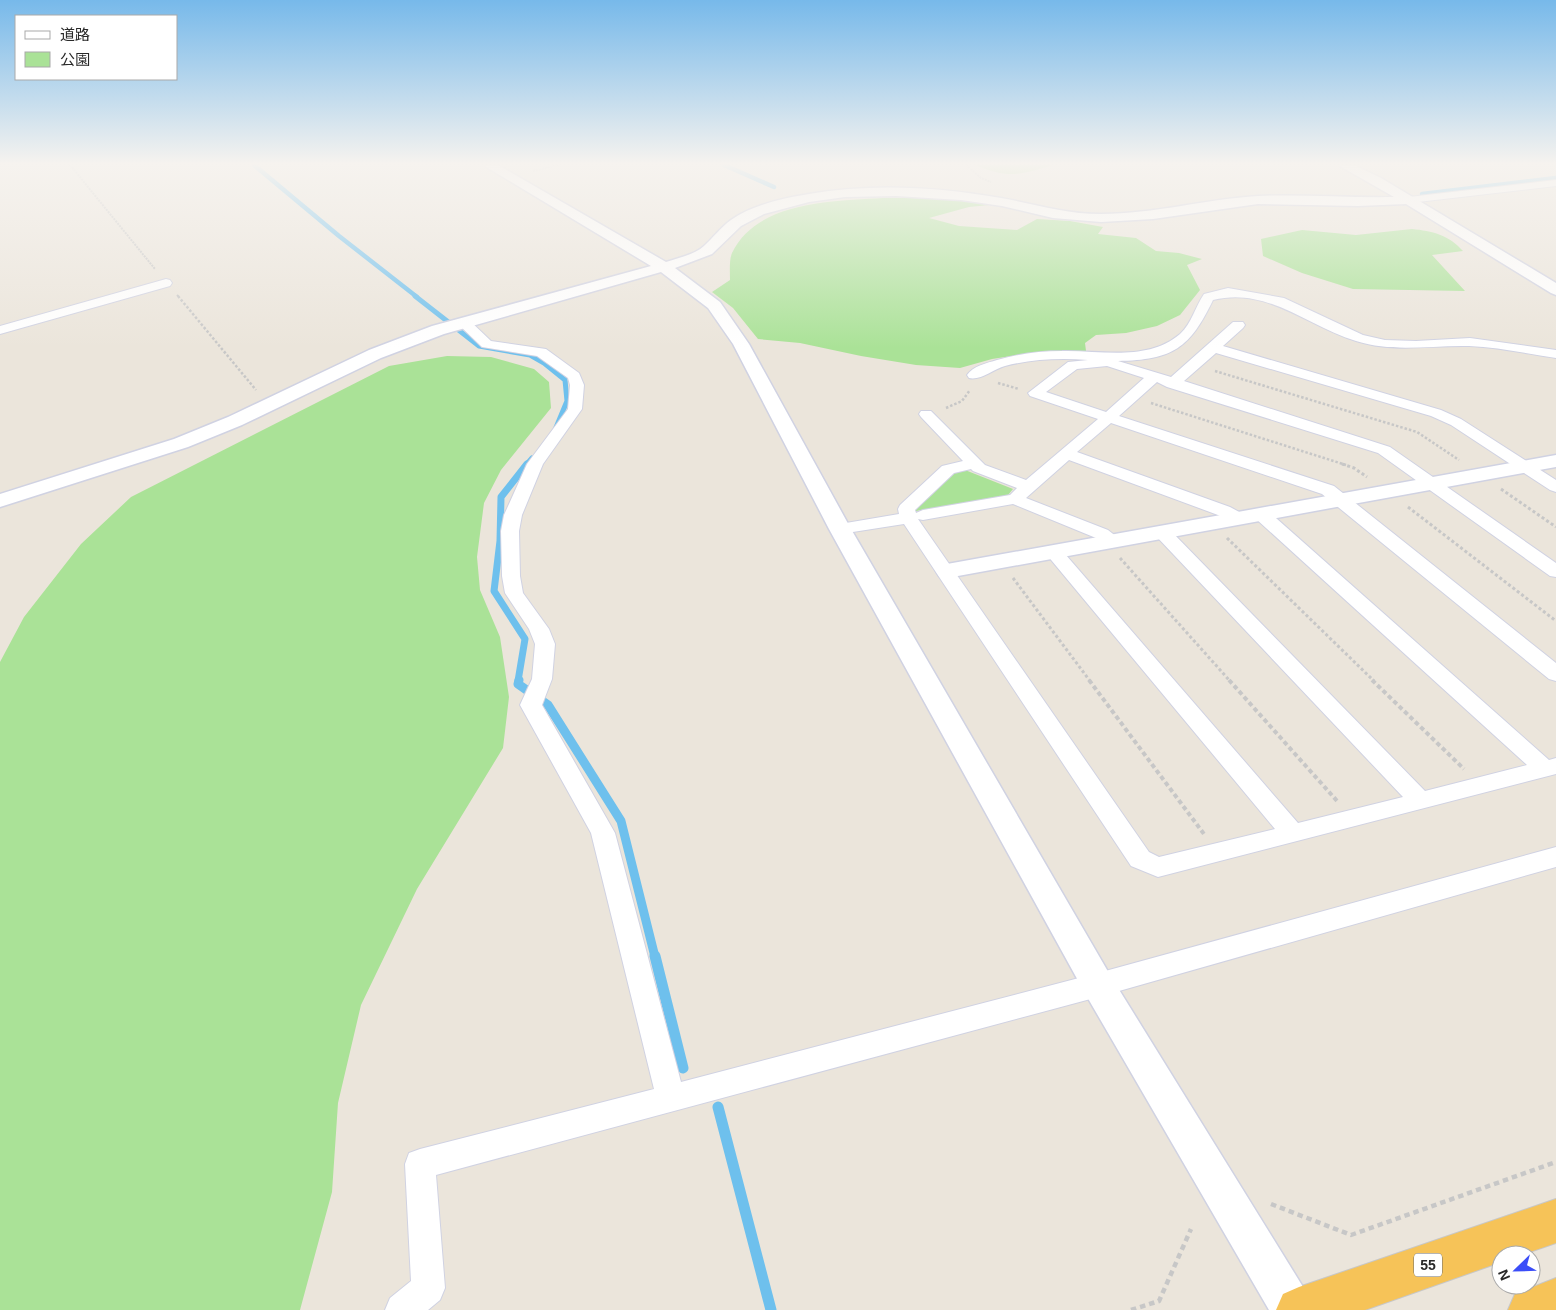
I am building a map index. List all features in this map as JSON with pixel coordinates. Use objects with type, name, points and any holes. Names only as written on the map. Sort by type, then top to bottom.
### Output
[{"type":"highway","name":"55","points":[[1299,1310],[1556,1221]]},
{"type":"highway","points":[[1532,1310],[1556,1301]]},
{"type":"street","points":[[594,226],[664,267],[714,305],[741,344],[840,529],[1098,985],[1293,1310]]},
{"type":"street","points":[[0,501],[181,443],[244,418],[375,354],[456,325],[685,261],[707,250],[734,226]]},
{"type":"street","points":[[1451,226],[1556,290]]},
{"type":"street","points":[[0,330],[166,283]]},
{"type":"street","points":[[974,375],[983,368],[1017,358],[1033,356],[1079,355],[1117,357],[1153,353],[1166,348],[1184,337],[1191,330],[1208,297],[1228,292],[1280,301],[1360,338],[1385,344],[1416,345],[1470,342],[1556,354]]},
{"type":"street","points":[[456,325],[487,344],[541,352],[574,376],[577,385],[575,409],[535,464],[513,515],[510,531],[511,576],[514,593],[539,628],[545,644],[542,679],[531,705],[603,833],[671,1099]]},
{"type":"street","points":[[1172,384],[1238,325]]},
{"type":"street","points":[[1214,348],[1436,413],[1456,422],[1556,487]]},
{"type":"street","points":[[1556,572],[1384,450],[1172,384],[1108,362],[1073,364],[1035,393],[1328,490],[1556,674]]},
{"type":"street","points":[[840,529],[1016,498],[1154,378]]},
{"type":"street","points":[[926,414],[974,464],[1029,487]]},
{"type":"street","points":[[1067,454],[1224,511],[1237,518]]},
{"type":"street","points":[[947,571],[1053,551],[1113,545],[1162,532],[1556,461]]},
{"type":"street","points":[[974,464],[948,469],[906,509],[916,516],[947,571],[1140,859],[1158,866],[1218,853],[1550,768]]},
{"type":"street","points":[[1016,498],[1102,534],[1113,545]]},
{"type":"street","points":[[1261,514],[1550,768]]},
{"type":"street","points":[[1162,532],[1421,801]]},
{"type":"street","points":[[1053,551],[1293,834]]},
{"type":"street","points":[[402,1310],[428,1288],[420,1164],[1098,985],[1556,857]]},
{"type":"path","points":[[1226,538],[1481,785]]},
{"type":"path","points":[[1113,545],[1353,818]]},
{"type":"path","points":[[1007,570],[1218,853]]},
{"type":"path","points":[[1271,1204],[1351,1235],[1556,1162]]},
{"type":"path","points":[[1131,1310],[1159,1301],[1191,1228]]},
{"type":"green space","points":[[755,226],[961,226],[1017,230],[1024,226],[1098,226],[1103,227],[1098,234],[1136,238],[1156,251],[1179,253],[1202,259],[1187,265],[1200,290],[1180,315],[1157,326],[1126,333],[1096,335],[1085,343],[1086,351],[1037,352],[992,359],[960,368],[916,365],[800,343],[758,339],[733,308],[712,292],[730,280],[732,253],[744,236]]},
{"type":"green space","points":[[1412,229],[1440,235],[1452,241],[1463,251],[1432,255],[1465,291],[1353,289],[1302,273],[1263,256],[1261,239],[1302,230],[1356,235]]},
{"type":"green space","points":[[447,356],[491,357],[534,369],[549,382],[551,408],[501,470],[484,503],[477,557],[480,590],[500,637],[509,697],[503,748],[417,889],[361,1005],[338,1103],[332,1192],[300,1310],[0,1310],[0,662],[24,617],[81,544],[131,497],[389,366]]},
{"type":"green space","points":[[965,470],[1013,489],[1008,495],[916,511],[914,507],[952,472]]},
{"type":"waterway","points":[[327,226],[417,297]]},
{"type":"waterway","points":[[415,296],[479,346],[530,355],[544,363],[565,380],[567,401],[555,430]]},
{"type":"waterway","points":[[526,465],[532,458]]},
{"type":"waterway","points":[[518,681],[525,639],[494,591],[500,541],[501,497],[527,464]]},
{"type":"waterway","points":[[519,680],[518,684],[548,705],[621,821],[655,957]]},
{"type":"waterway","points":[[655,956],[683,1068]]},
{"type":"waterway","points":[[718,1107],[771,1310]]}]
